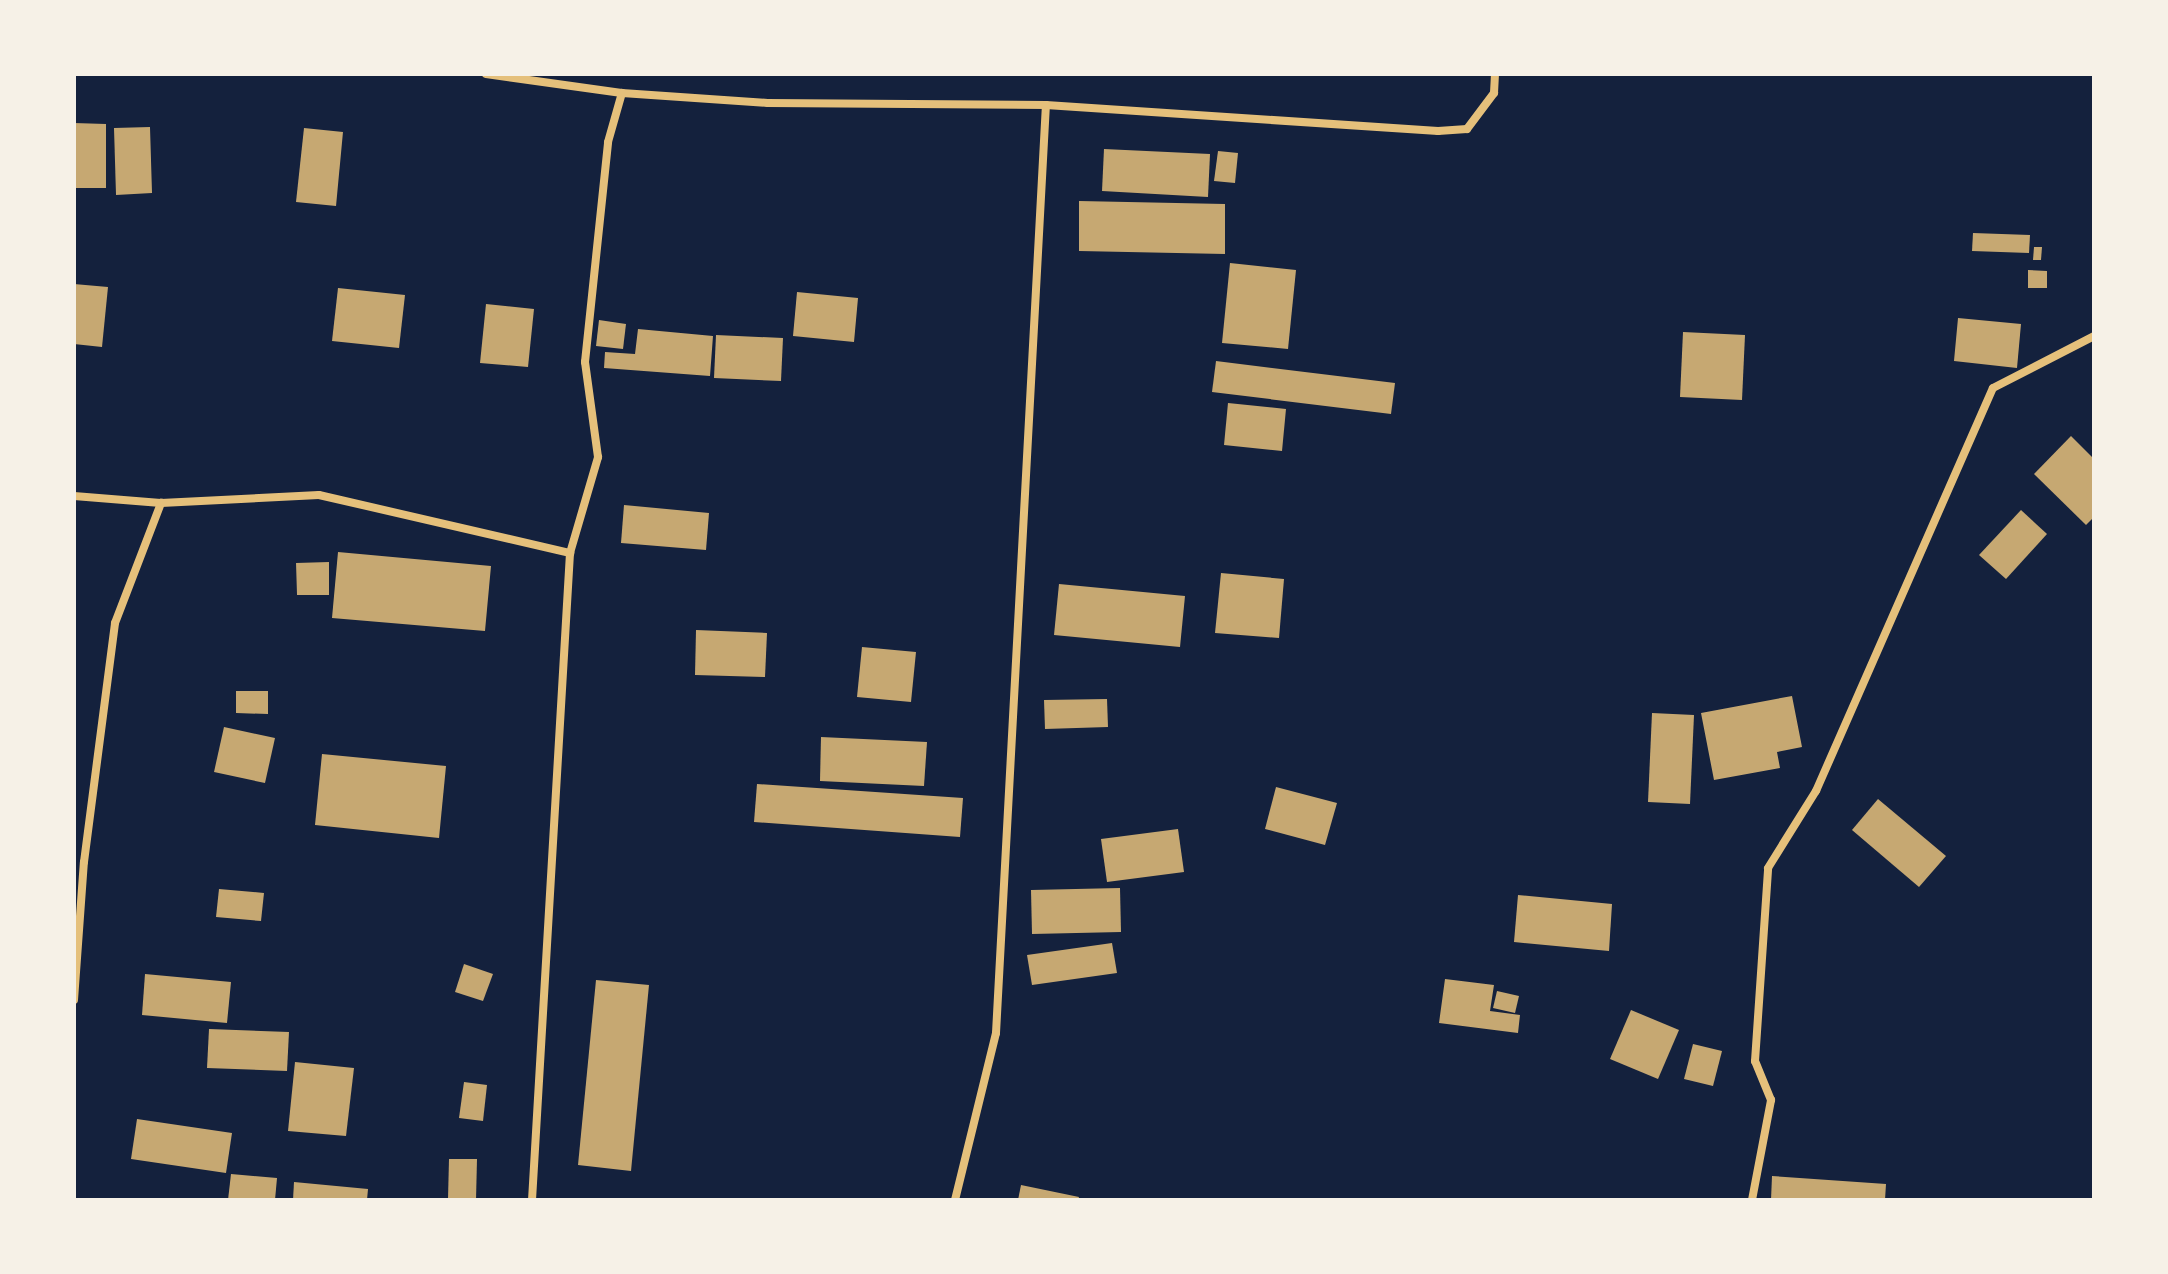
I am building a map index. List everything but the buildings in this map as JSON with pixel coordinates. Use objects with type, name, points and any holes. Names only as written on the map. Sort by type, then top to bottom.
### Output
[{"type":"street","points":[[486,74],[622,93],[768,103],[1046,105],[1438,131],[1467,129],[1494,93],[1495,74]]},
{"type":"street","points":[[532,1200],[570,553],[598,457],[585,362],[608,142],[622,93]]},
{"type":"street","points":[[955,1200],[996,1033],[1046,105]]},
{"type":"street","points":[[1752,1200],[1771,1100],[1755,1061],[1768,868],[1816,791],[1993,388],[2094,336]]},
{"type":"street","points":[[74,496],[161,503],[319,495],[570,553]]},
{"type":"street","points":[[74,1000],[79,862],[115,623],[161,503]]}]
